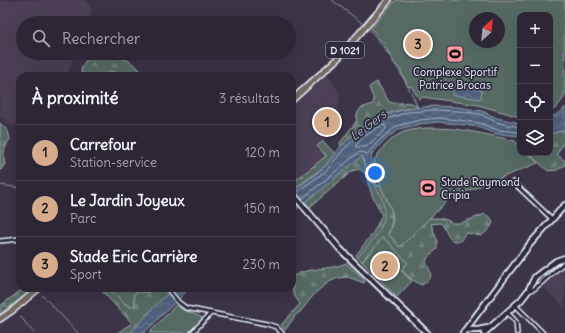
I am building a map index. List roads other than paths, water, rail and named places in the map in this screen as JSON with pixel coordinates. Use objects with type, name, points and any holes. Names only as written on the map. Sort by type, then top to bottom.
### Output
[{"type":"main road","name":"D 1021","points":[[296,97],[336,59],[388,0]]},
{"type":"main road","name":"D 1021","points":[[296,93],[306,88]]},
{"type":"main road","points":[[0,319],[35,292]]},
{"type":"street","points":[[513,182],[552,219]]},
{"type":"street","points":[[296,198],[356,265],[427,333]]},
{"type":"street","points":[[464,331],[530,244],[565,205]]},
{"type":"street","points":[[0,241],[16,239]]},
{"type":"street","points":[[484,333],[528,291],[533,280],[556,260],[565,258]]},
{"type":"street","points":[[528,291],[534,289],[565,262]]},
{"type":"street","points":[[170,292],[178,302],[186,308],[271,325],[282,333]]},
{"type":"street","points":[[515,305],[543,333]]},
{"type":"street","points":[[507,312],[516,322],[517,333]]},
{"type":"street","points":[[192,333],[211,313]]},
{"type":"street","points":[[464,331],[490,327]]},
{"type":"water","points":[[453,86],[482,90],[481,99],[452,95]]},
{"type":"water","name":"Le Gers","points":[[434,106],[459,107],[482,111],[497,118],[517,122],[517,136],[497,134],[477,127],[438,122],[420,124],[399,129],[382,143],[371,155],[376,184],[371,183],[362,156],[296,210],[296,188],[329,162],[342,145],[353,135],[373,121],[407,109]]},
{"type":"water","points":[[565,107],[565,130],[553,133],[553,116],[561,112]]},
{"type":"water","points":[[170,292],[186,292],[144,333],[130,333],[136,327]]},
{"type":"waterway","points":[[332,0],[362,23]]},
{"type":"waterway","points":[[369,29],[396,67],[409,88],[418,108]]},
{"type":"waterway","points":[[357,258],[379,232],[384,217],[382,199],[374,183]]},
{"type":"waterway","points":[[0,185],[16,187]]},
{"type":"waterway","points":[[42,295],[78,333]]},
{"type":"waterway","points":[[20,316],[34,333]]},
{"type":"place","name":"Stade Eric Carrière","points":[[418,44]]},
{"type":"place","name":"Complexe Sportif Patrice Brocas","points":[[455,54]]},
{"type":"place","name":"Carrefour","points":[[327,122]]},
{"type":"place","name":"Stade Raymond Cripia","points":[[428,188]]},
{"type":"place","name":"Le Jardin Joyeux","points":[[385,266]]}]
